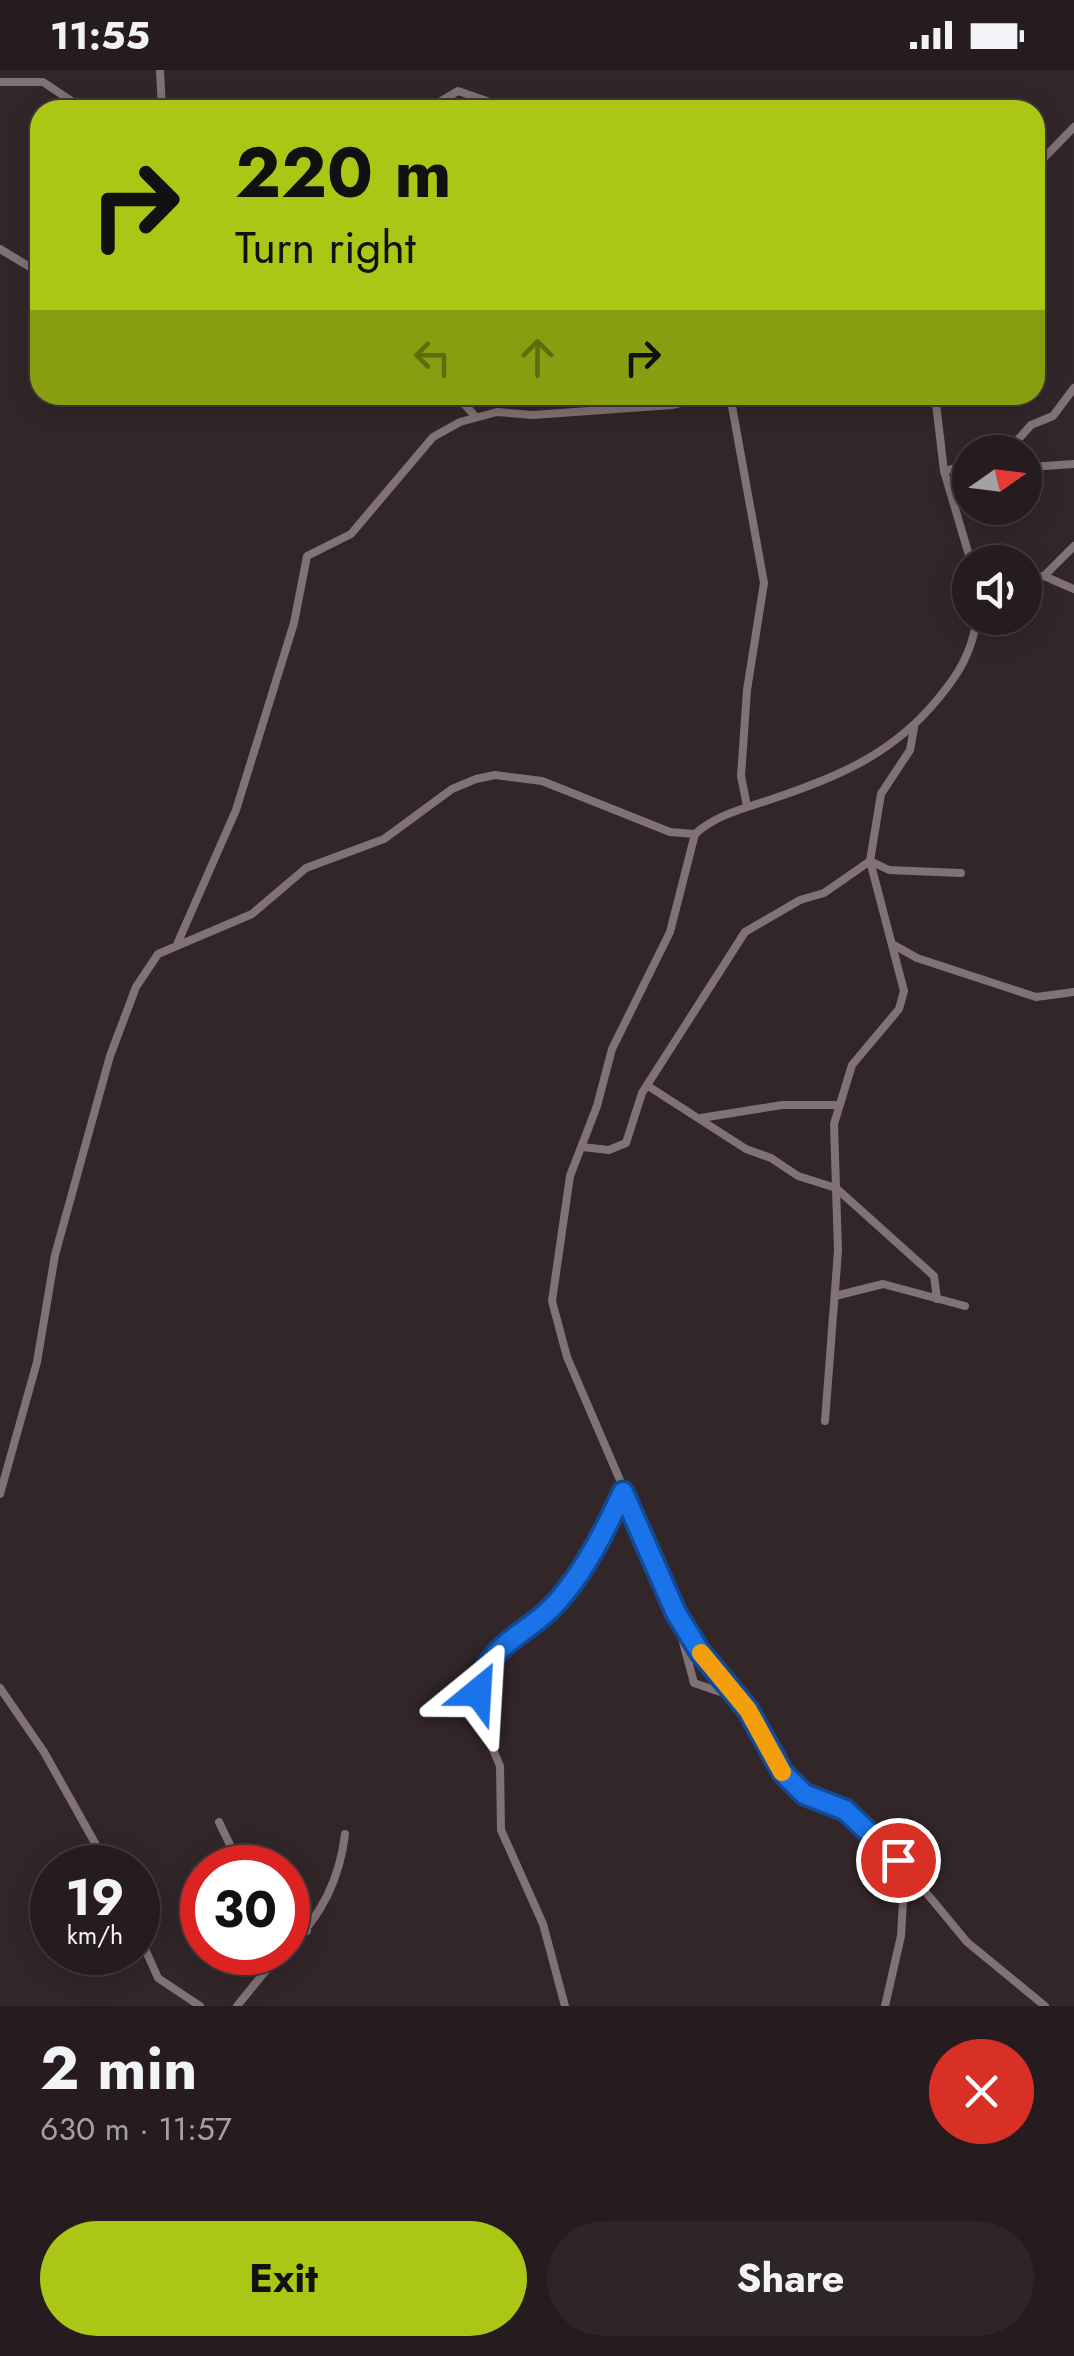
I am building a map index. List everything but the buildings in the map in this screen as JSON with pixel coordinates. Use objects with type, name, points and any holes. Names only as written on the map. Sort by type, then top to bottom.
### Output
[{"type":"street","points":[[160,70],[162,100]]},
{"type":"street","points":[[0,82],[43,82],[70,100]]},
{"type":"street","points":[[444,100],[458,92],[482,100]]},
{"type":"street","points":[[1045,157],[1074,128]]},
{"type":"street","points":[[0,249],[30,267]]},
{"type":"street","points":[[1023,435],[1032,425],[1053,416],[1074,388]]},
{"type":"street","points":[[465,405],[475,416]]},
{"type":"street","points":[[178,942],[236,810],[294,623],[307,556],[351,534],[433,437],[475,416],[676,405]]},
{"type":"street","points":[[732,405],[764,583],[747,690],[742,776],[747,806]]},
{"type":"street","points":[[936,405],[944,471],[966,545]]},
{"type":"street","points":[[1042,466],[1074,464]]},
{"type":"street","points":[[944,471],[952,469]]},
{"type":"street","points":[[1074,546],[1044,576],[1074,589]]},
{"type":"street","points":[[0,1494],[37,1362],[55,1255],[123,1015],[148,967],[178,942],[252,914],[306,868],[384,840],[452,790],[476,779],[494,776],[542,782],[670,832],[696,834],[747,806],[871,760],[914,728],[965,663],[972,635]]},
{"type":"street","points":[[825,1421],[835,1296],[833,1143],[838,1105],[852,1065],[903,1001],[894,945],[870,861],[881,794],[910,750],[914,728]]},
{"type":"street","points":[[696,834],[670,932],[612,1049],[565,1193],[564,1240],[552,1300],[559,1336],[676,1613],[700,1652],[738,1698],[795,1788],[845,1810],[905,1867],[967,1942],[1045,2006]]},
{"type":"street","points":[[870,861],[889,870],[962,872]]},
{"type":"street","points":[[582,1147],[600,1150],[624,1145],[636,1104],[745,932],[800,900],[824,893],[870,861]]},
{"type":"street","points":[[894,945],[917,958],[1036,997],[1074,992]]},
{"type":"street","points":[[648,1086],[788,1172],[836,1188],[934,1276],[937,1299]]},
{"type":"street","points":[[701,1118],[782,1105],[838,1105]]},
{"type":"street","points":[[835,1296],[883,1284],[965,1306]]},
{"type":"street","points":[[565,2006],[543,1924],[501,1830],[500,1766],[482,1723],[478,1692],[486,1660],[556,1604],[584,1566],[623,1492]]},
{"type":"street","points":[[676,1613],[694,1683],[738,1698]]},
{"type":"street","points":[[0,1688],[44,1752],[96,1845]]},
{"type":"street","points":[[219,1822],[230,1845]]},
{"type":"street","points":[[310,1925],[336,1877],[345,1834]]},
{"type":"street","points":[[885,2006],[901,1936],[905,1867]]},
{"type":"street","points":[[157,1975],[200,2006]]},
{"type":"street","points":[[237,2006],[262,1975]]},
{"type":"slow traffic","points":[[701,1653],[748,1710],[782,1772]]},
{"type":"route","points":[[478,1692],[486,1660],[556,1604],[584,1566],[623,1492],[676,1613],[700,1652],[748,1710],[783,1773],[804,1794],[845,1810],[898,1860]]}]
